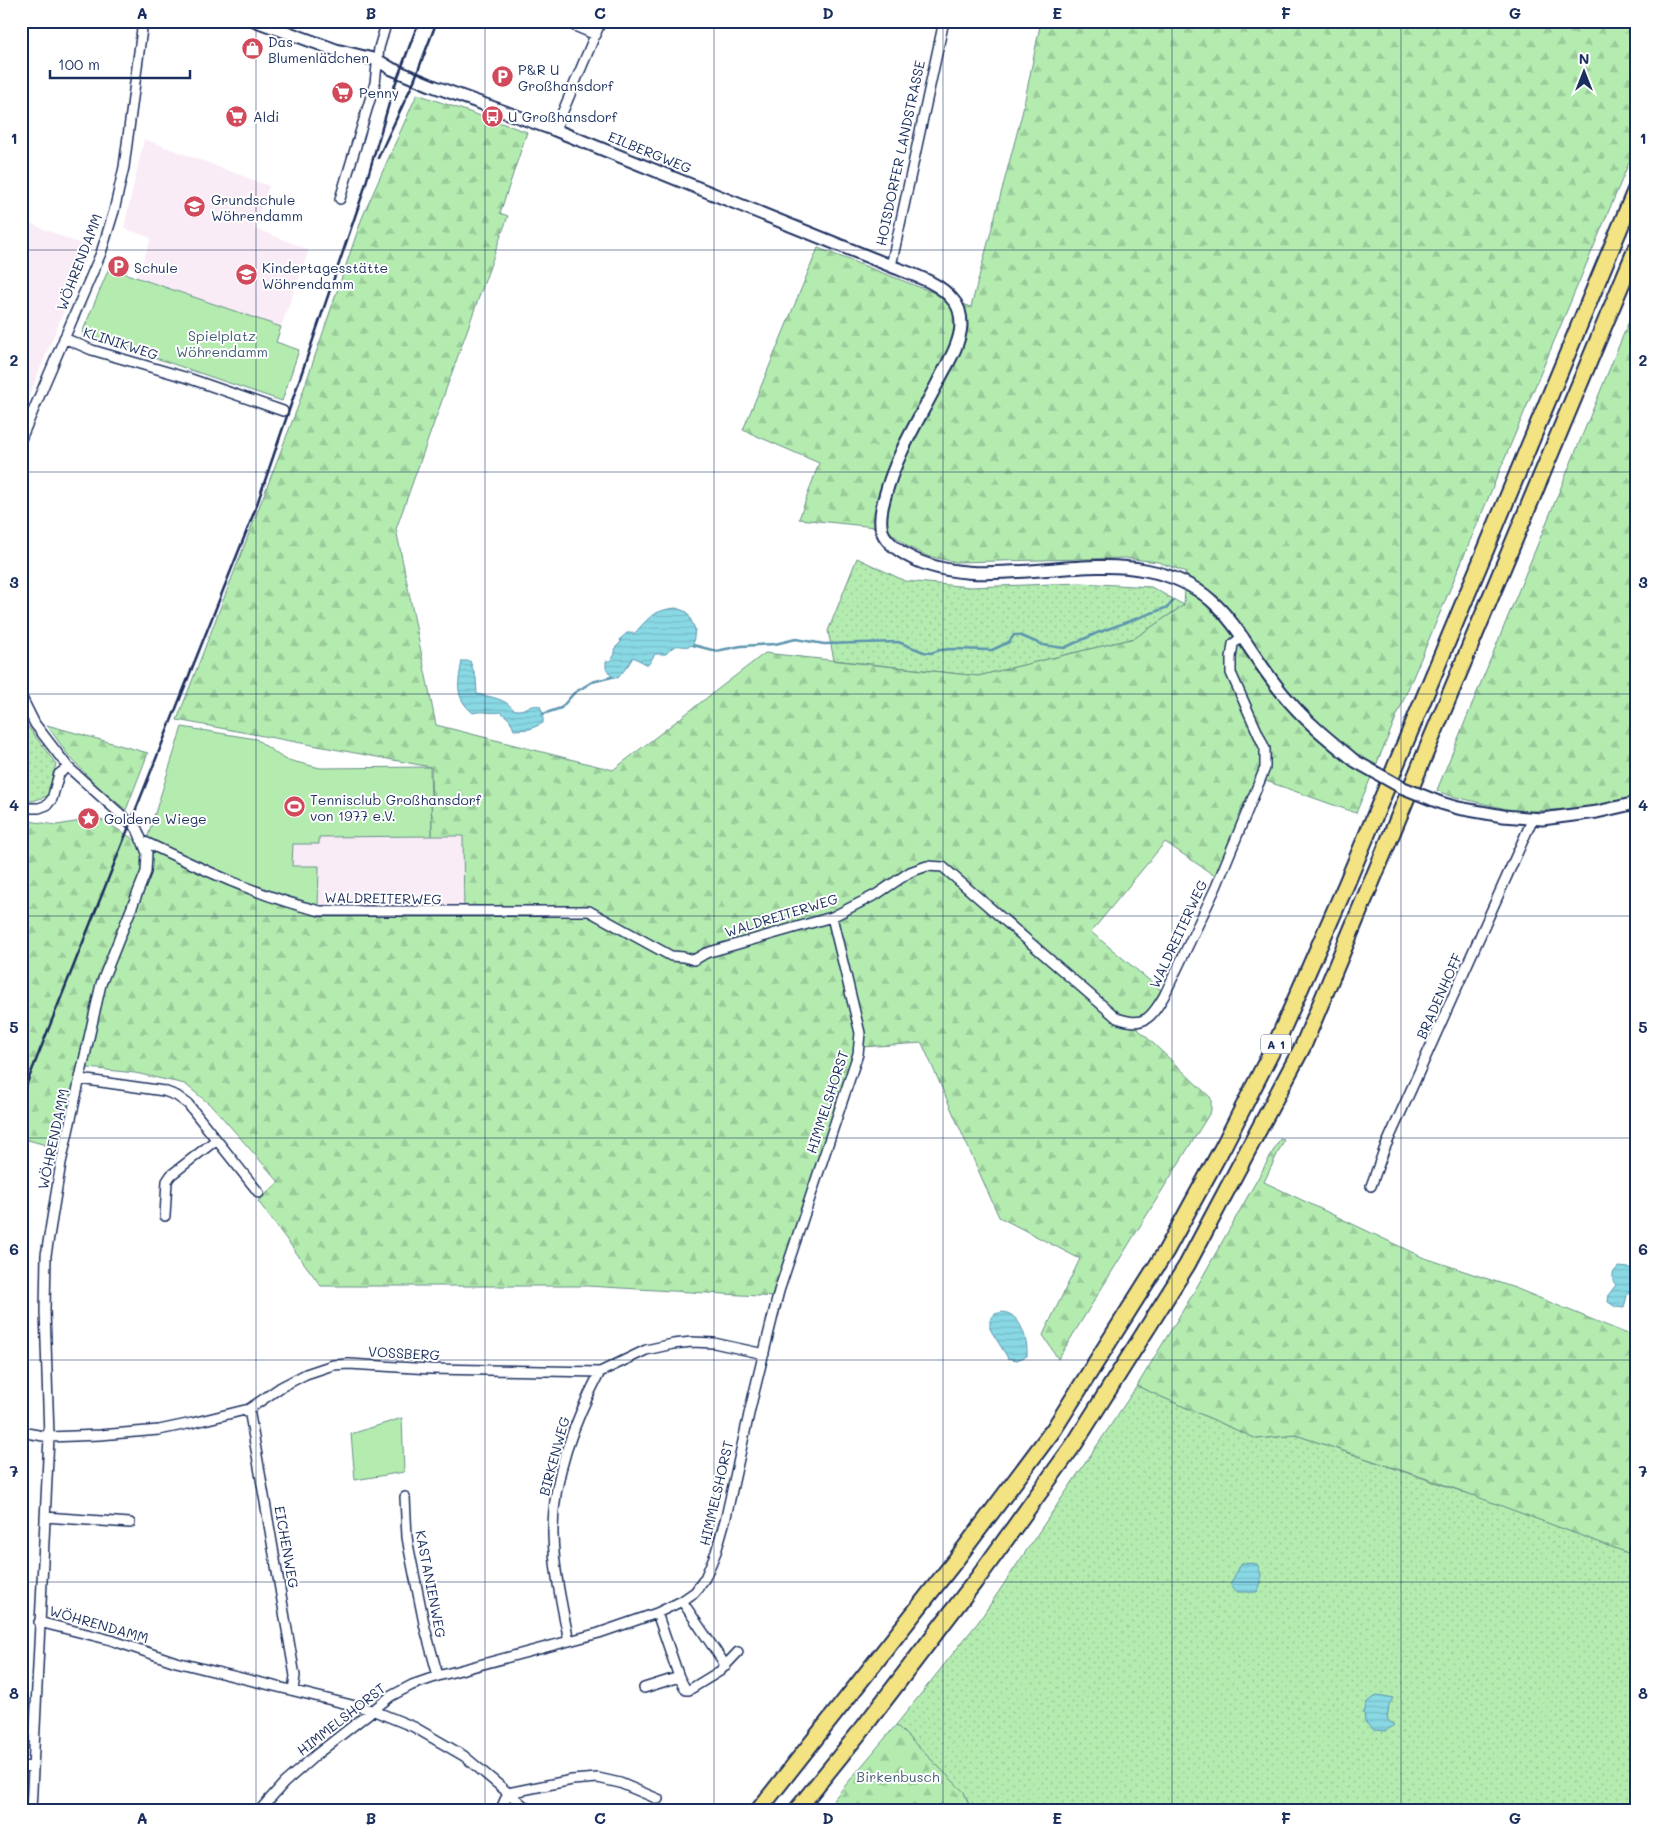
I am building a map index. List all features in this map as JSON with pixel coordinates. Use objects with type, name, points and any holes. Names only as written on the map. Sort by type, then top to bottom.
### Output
[{"type":"highway","name":"A 1","points":[[758,1811],[955,1561],[1054,1430],[1166,1251],[1224,1145],[1279,1037],[1346,885],[1636,189]]},
{"type":"highway","name":"A 1","points":[[796,1811],[980,1575],[1075,1443],[1187,1265],[1303,1046],[1636,249]]},
{"type":"main road","name":"EILBERGWEG","points":[[256,21],[336,50],[377,60],[392,69],[434,86],[554,130],[891,266]]},
{"type":"main road","name":"HOISDORFER LANDSTRASSE","points":[[891,266],[942,289],[958,308],[961,326],[954,350],[898,458],[883,503],[882,529],[885,537],[893,546],[908,557],[926,564],[971,572],[1110,567],[1131,567],[1160,572],[1177,578],[1218,605],[1243,636],[1282,693],[1294,707],[1323,736],[1354,761],[1400,787],[1441,803],[1480,813],[1542,819],[1597,812],[1636,804]]},
{"type":"street","points":[[340,200],[375,83],[381,38],[387,21]]},
{"type":"street","points":[[563,21],[596,35]]},
{"type":"street","points":[[554,130],[602,21]]},
{"type":"street","name":"HOISDORFER LANDSTRASSE","points":[[891,266],[944,21]]},
{"type":"street","name":"WÖHRENDAMM","points":[[21,438],[101,253],[114,210],[124,167],[142,23]]},
{"type":"street","name":"KLINIKWEG","points":[[64,338],[92,350],[188,378],[283,412]]},
{"type":"street","name":"WALDREITERWEG","points":[[141,840],[217,876],[284,902],[320,911],[589,911],[671,956],[694,960],[706,952],[832,917],[877,894],[910,872],[927,866],[943,867],[1117,1018],[1130,1023],[1144,1021],[1155,1012],[1164,996],[1216,886],[1264,768],[1265,749],[1231,673],[1233,644],[1243,636]]},
{"type":"street","name":"WÖHRENDAMM","points":[[21,696],[35,724],[68,767],[137,829],[147,853],[146,872],[101,984],[61,1163],[46,1255],[45,1339],[49,1437],[39,1622],[111,1640],[176,1662],[372,1710],[414,1727],[464,1756],[530,1811]]},
{"type":"street","points":[[21,808],[39,808],[47,805],[52,799],[59,774],[68,767]]},
{"type":"street","name":"BRADENHOFF","points":[[1370,1186],[1384,1150],[1534,818]]},
{"type":"street","name":"HIMMELSHORST","points":[[259,1811],[284,1783],[302,1767],[372,1710],[405,1688],[438,1676],[569,1641],[657,1613],[682,1601],[695,1592],[711,1566],[716,1552],[776,1304],[858,1054],[860,1033],[832,917]]},
{"type":"street","points":[[80,1079],[164,1091],[177,1096],[188,1104],[258,1194]]},
{"type":"street","points":[[164,1216],[167,1181],[171,1175],[216,1140]]},
{"type":"street","name":"VOSSBERG","points":[[21,1432],[49,1437],[100,1435],[158,1430],[192,1423],[249,1409],[281,1387],[306,1374],[333,1365],[600,1372],[646,1350],[692,1342],[714,1344],[764,1354]]},
{"type":"street","name":"BIRKENWEG","points":[[569,1641],[556,1576],[553,1535],[555,1500],[559,1477],[572,1432],[600,1372]]},
{"type":"street","name":"EICHENWEG","points":[[249,1409],[295,1676],[293,1690]]},
{"type":"street","name":"KASTANIENWEG","points":[[405,1497],[409,1549],[424,1628],[438,1676]]},
{"type":"street","points":[[45,1517],[130,1523]]},
{"type":"street","points":[[682,1601],[726,1666]]},
{"type":"street","points":[[657,1613],[684,1688],[689,1690],[720,1672],[738,1652]]},
{"type":"street","points":[[31,1811],[39,1622]]},
{"type":"street","points":[[644,1688],[679,1677]]},
{"type":"street","points":[[21,1767],[33,1766]]},
{"type":"street","points":[[500,1811],[508,1793],[572,1780],[598,1778],[620,1784],[658,1799]]},
{"type":"shaded area","name":"Grundschule Wöhrendamm","points":[[144,139],[269,186],[254,228],[309,250],[281,327],[137,278],[151,238],[124,228]]},
{"type":"shaded area","points":[[21,217],[22,220],[90,248],[21,415]]},
{"type":"shaded area","points":[[319,836],[463,836],[464,907],[318,907],[319,866],[292,865],[293,844],[319,844]]},
{"type":"green space","points":[[1041,21],[1636,21],[1636,146],[1356,813],[1266,781],[1218,878],[1165,842],[1091,932],[1161,990],[1138,1029],[1211,1098],[1211,1111],[1058,1359],[1043,1335],[1080,1259],[999,1217],[922,1043],[862,1047],[776,1297],[587,1286],[321,1286],[258,1201],[279,1182],[213,1107],[185,1084],[135,1073],[88,1068],[77,1076],[60,1149],[21,1138],[21,820],[57,825],[99,818],[143,845],[215,879],[283,906],[323,915],[464,915],[463,836],[432,836],[431,767],[177,720],[297,409],[362,218],[417,94],[527,132],[500,213],[508,216],[396,529],[436,725],[613,770],[765,653],[978,676],[1135,638],[1184,605],[1186,572],[1158,562],[1125,558],[956,562],[927,556],[907,546],[885,528],[799,519],[819,463],[743,430],[818,248],[971,307],[1022,114]]},
{"type":"green space","name":"Spielplatz Wöhrendamm","points":[[109,268],[281,327],[276,342],[299,350],[282,401],[82,333]]},
{"type":"green space","points":[[1636,304],[1636,797],[1597,807],[1519,812],[1447,795],[1437,790]]},
{"type":"green space","points":[[857,558],[905,581],[970,587],[1081,583],[1151,587],[1184,605],[1135,638],[978,676],[834,660],[828,631]]},
{"type":"green space","points":[[21,717],[56,764],[50,795],[33,801],[21,800]]},
{"type":"green space","points":[[47,725],[148,753],[126,810],[97,786],[68,755]]},
{"type":"green space","name":"Tennisclub Großhansdorf von 1977 e.V.","points":[[182,727],[256,739],[284,759],[320,768],[430,767],[432,836],[319,837],[319,844],[293,844],[292,866],[319,866],[318,907],[276,895],[147,839]]},
{"type":"green space","points":[[1280,1139],[1284,1140],[1264,1182],[1422,1257],[1515,1288],[1625,1333],[1636,1335],[1636,1556],[1448,1486],[1296,1435],[1257,1439],[1137,1386],[1194,1292]]},
{"type":"green space","points":[[1137,1386],[1257,1439],[1296,1435],[1484,1499],[1636,1556],[1636,1811],[971,1811],[964,1792],[896,1725],[979,1621]]},
{"type":"green space","points":[[402,1418],[404,1472],[355,1480],[351,1434]]},
{"type":"green space","name":"Birkenbusch","points":[[896,1725],[964,1792],[971,1811],[824,1811]]},
{"type":"water","points":[[676,608],[687,612],[695,629],[693,645],[677,646],[666,654],[655,654],[648,665],[633,657],[618,678],[612,677],[606,668],[606,661],[611,661],[615,654],[614,649],[621,642],[620,639],[627,633],[635,633],[648,619],[657,613]]},
{"type":"water","points":[[462,661],[470,661],[476,678],[477,694],[501,700],[516,710],[540,706],[543,714],[543,723],[530,729],[514,730],[510,720],[501,712],[473,713],[460,696],[459,683]]},
{"type":"water","points":[[1618,1267],[1630,1268],[1636,1275],[1635,1284],[1627,1295],[1624,1308],[1616,1307],[1608,1302],[1609,1294],[1616,1285],[1613,1281],[1613,1273]]},
{"type":"water","points":[[1003,1312],[1014,1317],[1019,1323],[1025,1336],[1027,1356],[1017,1360],[1008,1358],[990,1329],[990,1320],[995,1314]]},
{"type":"water","points":[[1242,1563],[1257,1564],[1261,1578],[1257,1592],[1236,1592],[1230,1584]]},
{"type":"water","points":[[1378,1695],[1393,1698],[1389,1705],[1387,1719],[1394,1725],[1386,1731],[1374,1730],[1365,1722],[1364,1713],[1367,1702]]},
{"type":"waterway","points":[[693,645],[716,651],[741,646],[775,644],[796,639],[824,644],[898,642],[931,653],[953,649],[992,650],[1009,642],[1014,635],[1019,635],[1043,645],[1064,648],[1097,633],[1168,607],[1173,601]]},
{"type":"waterway","points":[[543,714],[561,708],[574,693],[592,682],[612,677]]},
{"type":"railway","points":[[21,1098],[255,510],[363,193],[393,90],[419,21]]},
{"type":"railway","points":[[378,158],[414,81],[437,21]]},
{"type":"place","name":"Das Blumenlädchen","points":[[252,49]]},
{"type":"place","name":"P&R U Großhansdorf","points":[[502,77]]},
{"type":"place","name":"Penny","points":[[343,92]]},
{"type":"place","name":"Aldi","points":[[237,116]]},
{"type":"place","name":"U Großhansdorf","points":[[492,116]]},
{"type":"place","name":"Grundschule Wöhrendamm","points":[[195,207]]},
{"type":"place","name":"Schule","points":[[118,267]]},
{"type":"place","name":"Kindertagesstätte Wöhrendamm","points":[[246,275]]},
{"type":"place","name":"Tennisclub Großhansdorf von 1977 e.V.","points":[[294,807]]},
{"type":"place","name":"Goldene Wiege","points":[[88,818]]}]
